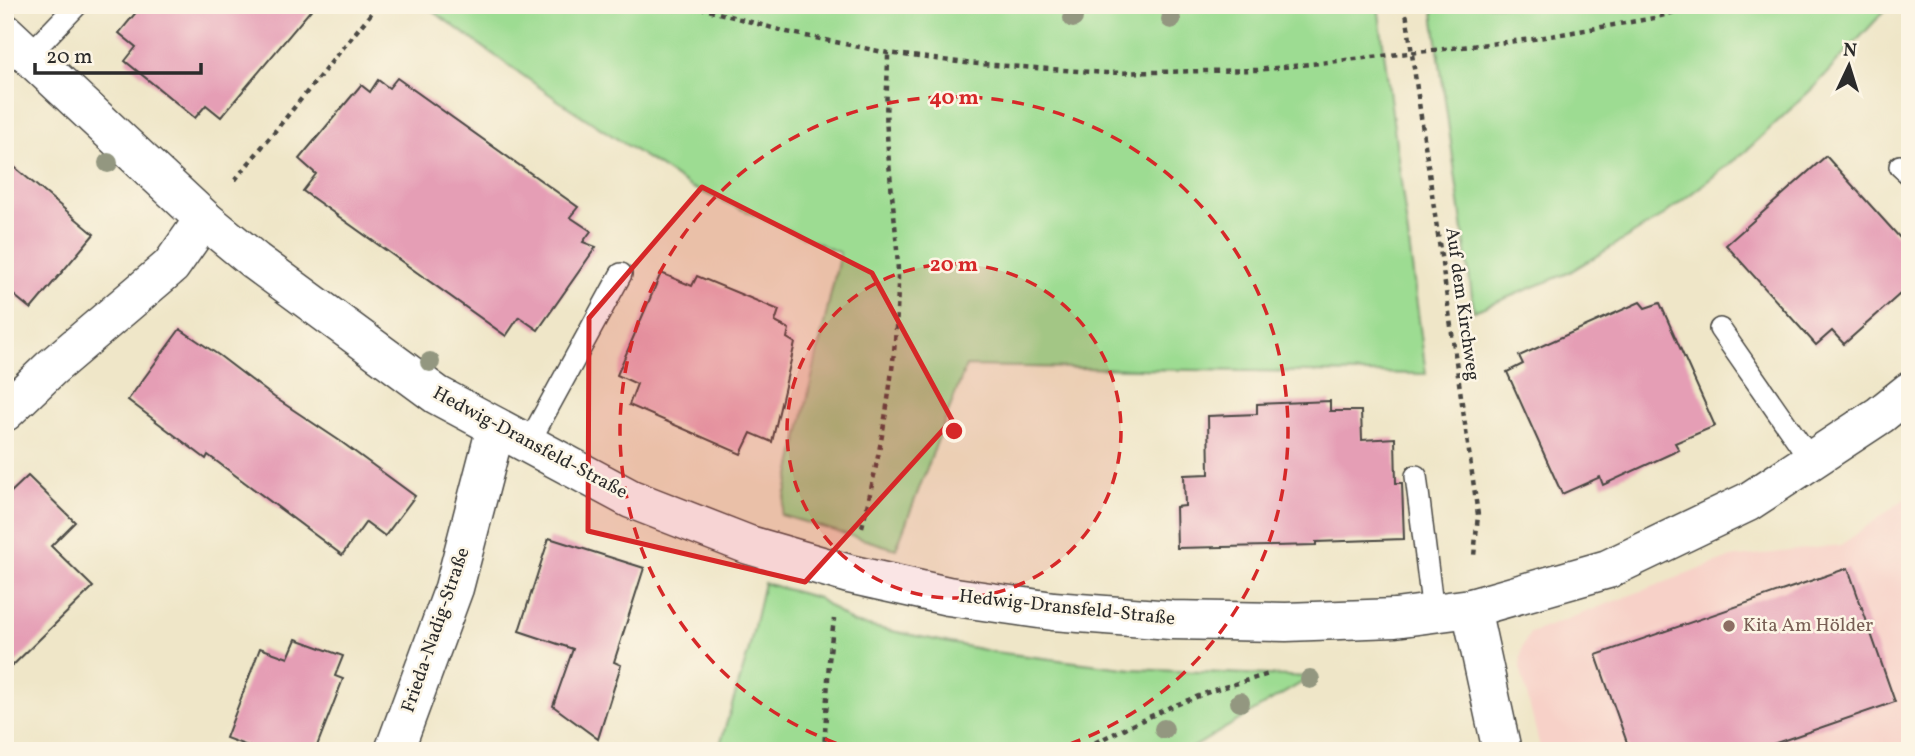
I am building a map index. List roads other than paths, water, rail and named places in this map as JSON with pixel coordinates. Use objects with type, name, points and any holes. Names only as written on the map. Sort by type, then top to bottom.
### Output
[{"type":"street","name":"Hedwig-Dransfeld-Straße","points":[[17,45],[204,219],[255,261],[437,395],[631,499],[749,545],[849,574],[948,596],[1053,611],[1171,620],[1286,622],[1395,618],[1471,608],[1608,569],[1748,502],[1880,415],[1910,391]]},
{"type":"street","points":[[5,412],[51,368],[172,266],[204,219]]},
{"type":"street","name":"Frieda-Nadig-Straße","points":[[394,751],[512,435]]},
{"type":"street","points":[[1471,608],[1502,751]]},
{"type":"lane","points":[[17,45],[77,5]]},
{"type":"lane","points":[[512,435],[621,274]]},
{"type":"lane","points":[[1720,329],[1811,460]]},
{"type":"lane","points":[[1416,476],[1433,613]]},
{"type":"place","name":"Kita Am Hölder","points":[[1729,626]]}]
